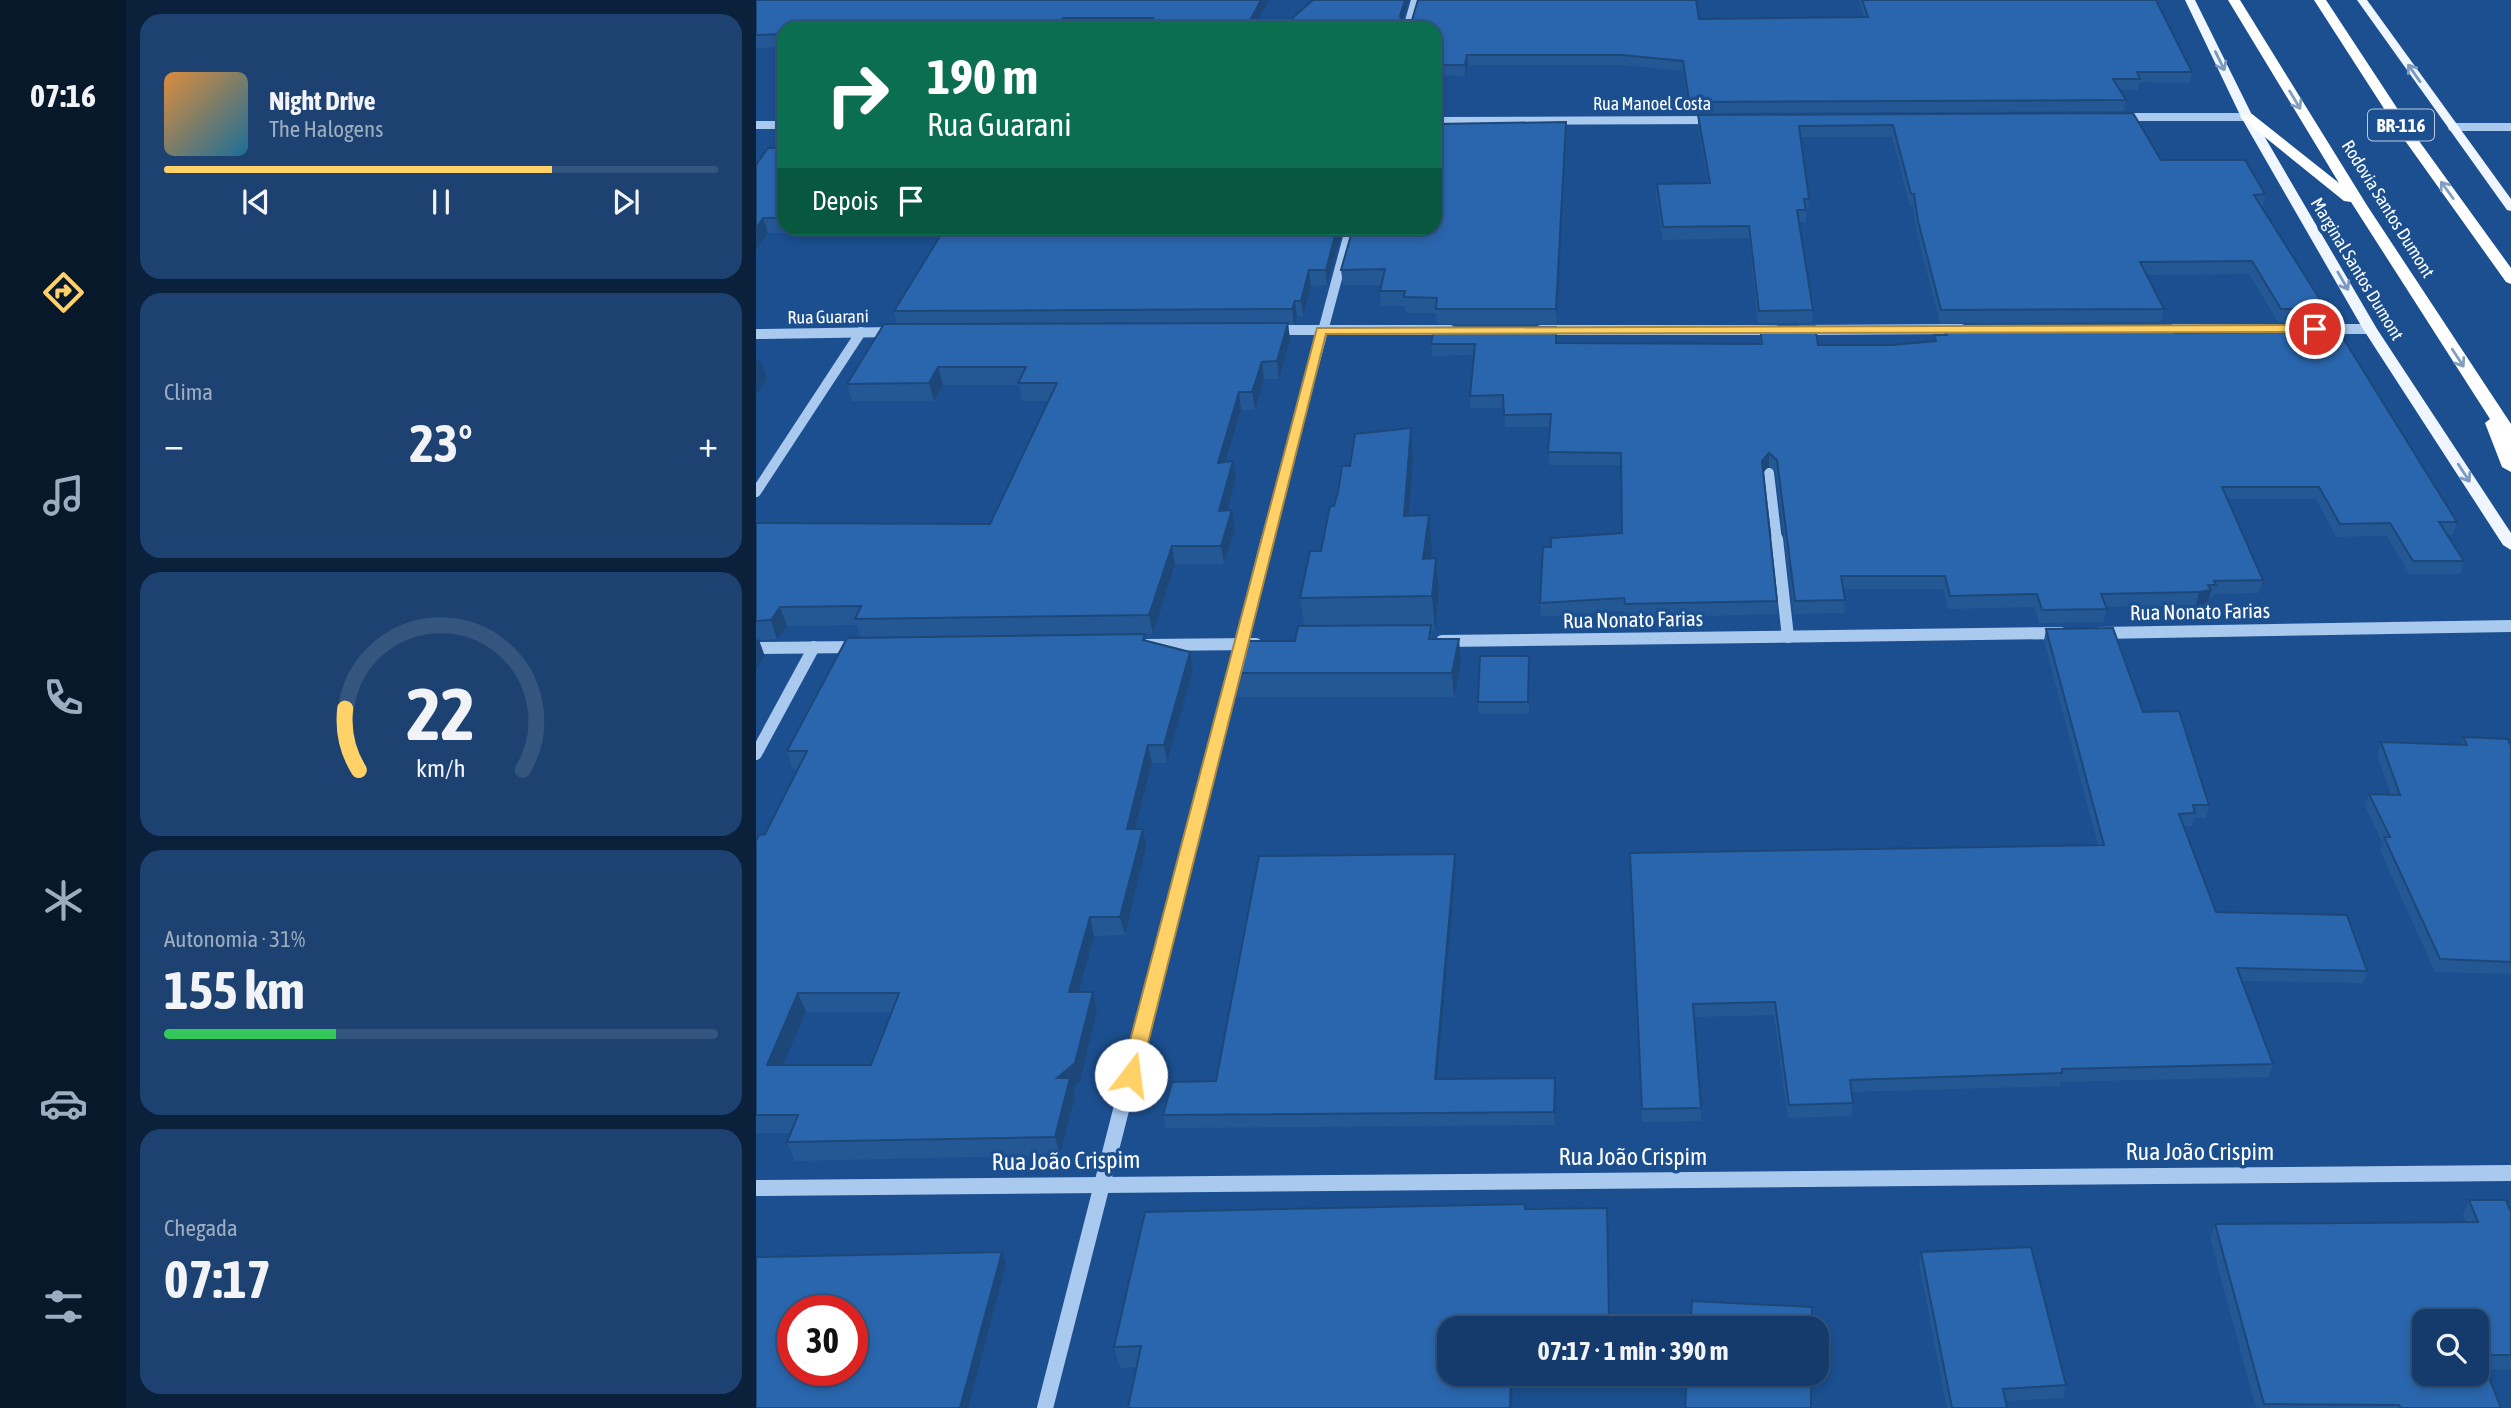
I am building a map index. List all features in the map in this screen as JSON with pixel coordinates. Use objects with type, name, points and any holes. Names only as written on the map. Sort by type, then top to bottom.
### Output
[{"type":"highway","name":"Rodovia Santos Dumont","points":[[2234,0],[2361,207],[2511,437]]},
{"type":"highway","name":"BR-116","points":[[2320,0],[2407,135],[2511,279]]},
{"type":"highway","points":[[2247,117],[2361,207]]},
{"type":"highway","points":[[2484,398],[2511,467]]},
{"type":"main road","name":"Marginal Santos Dumont","points":[[2190,0],[2247,117],[2370,329],[2511,545]]},
{"type":"main road","name":"BR-116","points":[[2362,0],[2511,207]]},
{"type":"street","points":[[1409,21],[1415,0]]},
{"type":"street","points":[[2107,117],[2247,117]]},
{"type":"street","name":"Rua Manoel Costa","points":[[1442,121],[1729,120]]},
{"type":"street","points":[[756,125],[777,125]]},
{"type":"street","points":[[2452,127],[2511,127]]},
{"type":"street","points":[[1045,1408],[1321,330],[1349,235]]},
{"type":"street","points":[[2147,329],[2370,329]]},
{"type":"street","points":[[1265,330],[1461,330]]},
{"type":"street","points":[[1531,330],[1979,330]]},
{"type":"street","points":[[756,492],[861,332]]},
{"type":"street","name":"Rua Guarani","points":[[756,334],[903,332]]},
{"type":"street","points":[[1769,473],[1788,638]]},
{"type":"street","name":"Rua Nonato Farias","points":[[1433,642],[2511,626]]},
{"type":"street","points":[[1132,645],[1269,643]]},
{"type":"street","points":[[756,754],[814,647]]},
{"type":"street","points":[[756,648],[869,647]]},
{"type":"street","name":"Rua João Crispim","points":[[756,1188],[2511,1173]]},
{"type":"building","points":[[756,0],[1261,0],[1250,21],[1063,18],[1061,21],[777,21],[777,34],[756,35]]},
{"type":"building","points":[[1313,0],[1405,0],[1400,16],[1403,21],[1289,21]]},
{"type":"building","points":[[1418,0],[1696,0],[1699,19],[1868,17],[1862,0],[2156,0],[2192,72],[2137,72],[2140,79],[2113,79],[2126,100],[1696,102],[1689,100],[1683,61],[1622,55],[1467,55],[1465,65],[1442,65],[1442,21],[1410,21]]},
{"type":"building","points":[[2133,113],[2161,160],[2245,160],[2265,194],[2254,195],[2326,309],[2281,309],[2252,261],[2140,262],[2164,309],[1941,310],[1918,221],[1914,194],[1911,194],[1893,125],[1799,126],[1809,199],[1804,199],[1806,210],[1797,210],[1813,310],[1759,311],[1749,226],[1663,227],[1657,184],[1710,183],[1698,115]]},
{"type":"building","points":[[1566,122],[1556,309],[1436,309],[1437,298],[1404,297],[1405,291],[1380,291],[1385,269],[1341,270],[1351,235],[1442,235],[1442,124]]},
{"type":"building","points":[[768,148],[777,148],[777,218],[763,218],[756,229],[756,165]]},
{"type":"building","points":[[941,235],[1335,235],[1326,270],[1309,270],[1301,301],[1295,301],[1292,309],[894,311]]},
{"type":"building","points":[[1288,323],[1277,361],[1262,362],[1252,392],[1239,392],[1218,463],[1233,461],[1219,511],[1232,510],[1221,546],[1172,546],[1149,615],[855,619],[861,606],[780,607],[771,620],[756,621],[756,523],[990,524],[1057,383],[1018,383],[1026,367],[938,367],[929,383],[847,384],[884,324]]},
{"type":"building","points":[[2171,325],[2175,333],[2293,332],[2289,325],[2335,325],[2457,522],[2439,522],[2464,561],[2413,561],[2390,523],[2340,524],[2319,487],[2222,487],[2263,580],[2214,581],[2216,585],[2208,585],[2211,590],[2199,592],[2101,594],[2107,609],[2042,610],[2037,594],[1950,596],[1945,576],[1841,576],[1845,600],[1795,601],[1777,460],[1769,453],[1762,461],[1777,601],[1625,604],[1624,598],[1540,603],[1543,547],[1551,547],[1551,538],[1622,533],[1621,453],[1548,452],[1551,414],[1504,415],[1503,395],[1470,396],[1475,344],[1431,344],[1434,328],[1556,327],[1556,343],[1762,344],[1760,327],[1815,326],[1818,345],[1891,345],[1936,341],[1934,335],[1947,335],[1945,326]]},
{"type":"building","points":[[1411,428],[1404,516],[1429,515],[1423,559],[1436,558],[1432,596],[1300,598],[1310,551],[1321,551],[1330,506],[1334,506],[1338,492],[1342,466],[1350,466],[1355,434]]},
{"type":"building","points":[[1431,625],[1429,639],[1459,639],[1452,673],[1232,673],[1240,641],[1295,641],[1298,626]]},
{"type":"building","points":[[2113,628],[2143,712],[2179,711],[2209,805],[2193,805],[2195,813],[2179,814],[2216,912],[2347,915],[2367,971],[2237,968],[2273,1064],[2062,1069],[2062,1073],[1850,1080],[1853,1103],[1789,1105],[1775,1002],[1693,1004],[1701,1108],[1642,1109],[1630,853],[2104,845],[2046,629]]},
{"type":"building","points":[[1145,634],[1143,640],[1190,652],[1164,745],[1148,745],[1127,829],[1143,829],[1120,917],[1090,917],[1069,992],[1093,992],[1075,1063],[1057,1078],[1070,1078],[1055,1137],[787,1142],[798,1115],[756,1115],[756,841],[759,835],[765,834],[807,751],[787,751],[847,638]],"holes":[[[798,993],[899,993],[871,1065],[767,1065]]]},
{"type":"building","points":[[1480,656],[1529,656],[1528,702],[1478,702]]},
{"type":"building","points":[[2463,737],[2508,739],[2511,746],[2511,962],[2440,959],[2384,837],[2390,837],[2369,794],[2400,795],[2381,742],[2467,745]]},
{"type":"building","points":[[1455,854],[1435,1079],[1555,1078],[1554,1112],[1163,1115],[1172,1082],[1216,1081],[1259,856]]},
{"type":"building","points":[[2469,1200],[2506,1200],[2511,1210],[2511,1355],[2489,1355],[2489,1309],[2412,1309],[2412,1386],[2489,1386],[2489,1378],[2501,1408],[2264,1404],[2215,1224],[2478,1222]]},
{"type":"building","points":[[1525,1204],[1525,1209],[1607,1208],[1609,1315],[1437,1316],[1437,1386],[1511,1386],[1510,1408],[1128,1408],[1141,1346],[1114,1347],[1145,1212]]},
{"type":"building","points":[[2031,1247],[2066,1385],[2003,1389],[2007,1408],[1952,1408],[1921,1252]]},
{"type":"building","points":[[1002,1252],[960,1408],[756,1408],[756,1257]]},
{"type":"building","points":[[1692,1301],[1812,1307],[1812,1316],[1691,1316]]},
{"type":"building","points":[[1686,1386],[1811,1386],[1811,1408],[1685,1408]]},
{"type":"route","points":[[1131,1075],[1321,330],[2315,329]]}]
